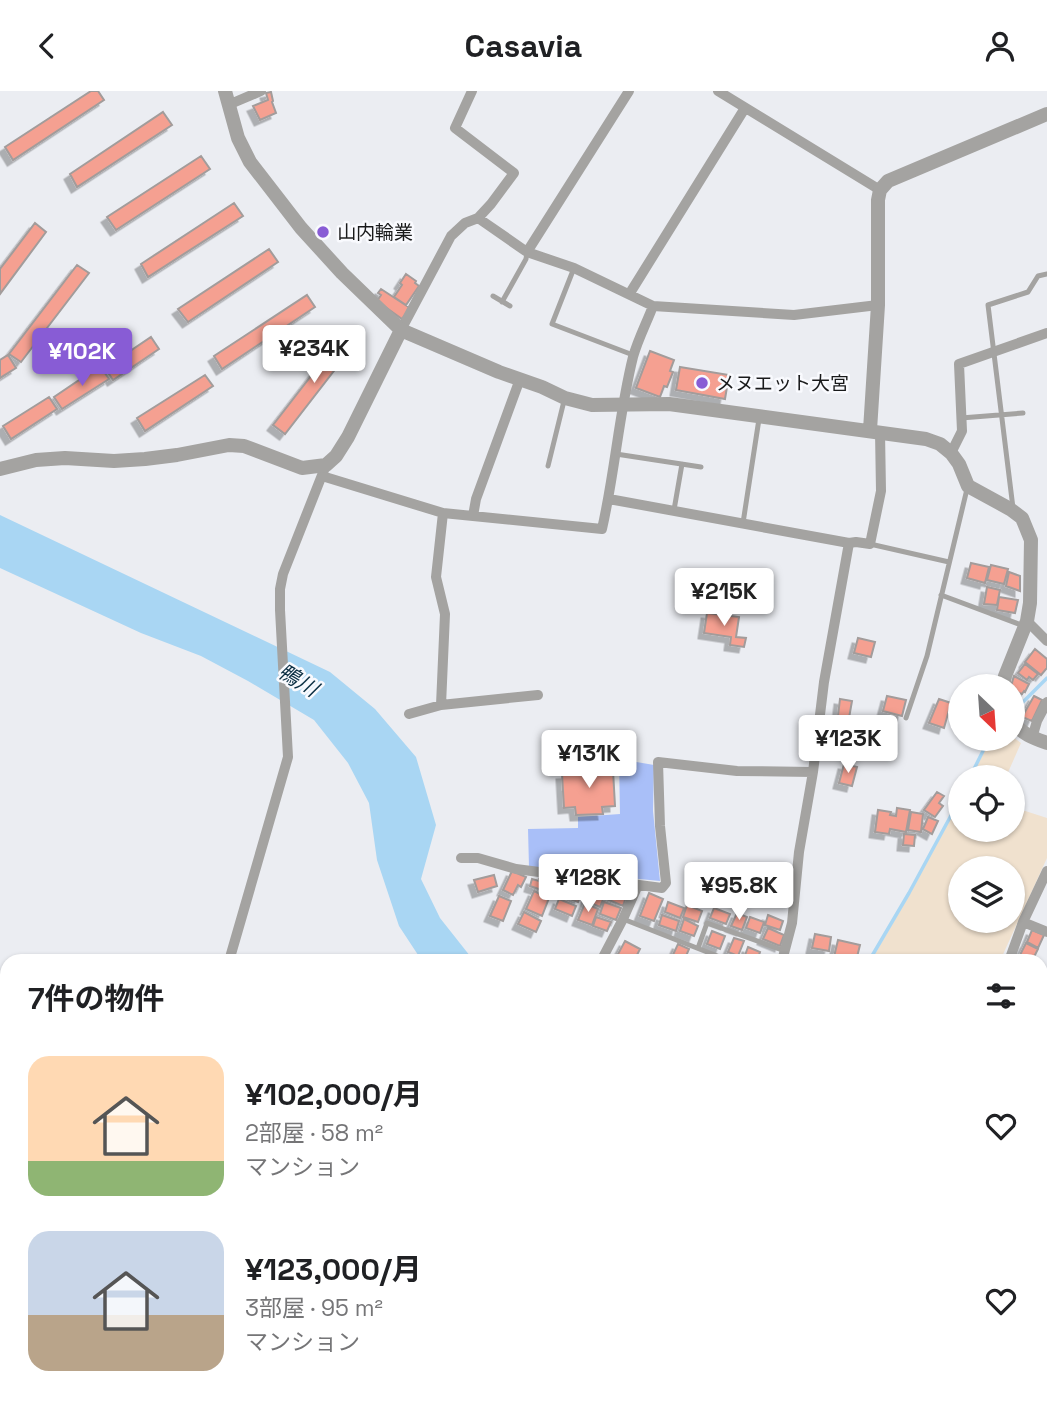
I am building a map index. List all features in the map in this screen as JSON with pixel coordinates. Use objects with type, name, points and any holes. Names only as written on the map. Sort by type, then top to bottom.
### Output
[{"type":"street","points":[[261,91],[227,98],[238,138],[250,162],[301,228],[342,273],[401,330],[565,398],[592,405],[669,404],[875,431],[926,439],[940,444],[959,464],[968,486],[1022,518],[1031,540],[1030,604],[1006,674]]},
{"type":"street","points":[[231,954],[288,757],[280,620],[283,573],[324,470],[348,437],[451,236],[466,223],[478,218],[514,173],[455,128],[472,91]]},
{"type":"street","points":[[527,252],[629,91]]},
{"type":"street","points":[[718,91],[880,190]]},
{"type":"street","points":[[630,293],[745,108]]},
{"type":"street","points":[[609,499],[849,543],[870,544],[881,491],[875,431],[880,190],[888,181],[1047,114]]},
{"type":"street","points":[[478,218],[527,252],[575,268],[653,306],[794,315],[878,305]]},
{"type":"street","points":[[0,469],[36,460],[145,459],[229,445],[244,446],[302,468],[324,470],[443,513],[602,529],[634,355],[653,306]]},
{"type":"street","points":[[951,453],[962,431],[959,363],[1047,333]]},
{"type":"street","points":[[473,516],[476,499],[520,379]]},
{"type":"street","points":[[441,705],[445,614],[436,577],[443,513]]},
{"type":"street","points":[[784,954],[792,923],[799,852],[813,772],[824,683],[849,543]]},
{"type":"street","points":[[1025,624],[1047,641]]},
{"type":"street","points":[[409,714],[441,705],[538,695]]},
{"type":"street","points":[[1032,738],[1047,702]]},
{"type":"street","points":[[1026,734],[1047,743]]},
{"type":"street","points":[[461,858],[478,858],[516,869],[662,888],[666,883],[660,826],[658,762],[737,771],[813,772]]},
{"type":"street","points":[[1025,918],[1047,871]]},
{"type":"street","points":[[607,954],[638,884]]},
{"type":"street","points":[[1025,923],[1047,932]]},
{"type":"street","points":[[1012,954],[1019,933]]},
{"type":"lane","points":[[502,302],[526,259],[527,252]]},
{"type":"lane","points":[[575,268],[552,324],[634,355]]},
{"type":"lane","points":[[1013,512],[988,305],[1028,292],[1038,276],[1047,274]]},
{"type":"lane","points":[[493,296],[510,306]]},
{"type":"lane","points":[[548,466],[565,398]]},
{"type":"lane","points":[[961,418],[1023,413]]},
{"type":"lane","points":[[743,523],[760,417]]},
{"type":"lane","points":[[616,454],[701,467]]},
{"type":"lane","points":[[674,510],[682,464]]},
{"type":"lane","points":[[906,718],[927,656],[968,486]]},
{"type":"lane","points":[[870,544],[949,562]]},
{"type":"lane","points":[[942,595],[1025,624]]},
{"type":"lane","points":[[623,919],[713,954]]},
{"type":"lane","points":[[698,948],[707,923],[778,954]]},
{"type":"shaded area","points":[[985,751],[1017,751],[1011,765],[978,765]]},
{"type":"shaded area","points":[[619,759],[654,765],[653,811],[660,881],[529,867],[528,829],[578,828],[578,817],[620,814]]},
{"type":"shaded area","points":[[1025,811],[1047,818],[1047,858],[1025,906],[1025,856],[948,856],[948,933],[1013,933],[1003,954],[875,954],[948,823],[948,842],[1025,842]]},
{"type":"water","name":"鴨川","points":[[0,515],[330,672],[375,709],[416,757],[436,825],[421,879],[440,918],[468,954],[417,954],[399,926],[377,860],[369,803],[348,763],[314,720],[201,656],[141,633],[0,568]]},
{"type":"building","points":[[91,91],[98,91],[104,100],[13,160],[5,147]]},
{"type":"building","points":[[271,92],[276,113],[260,120],[253,106],[268,100],[266,93]]},
{"type":"building","points":[[163,112],[172,125],[77,187],[70,174]]},
{"type":"building","points":[[201,156],[210,169],[116,230],[107,217]]},
{"type":"building","points":[[234,203],[243,216],[148,277],[141,264]]},
{"type":"building","points":[[35,223],[46,232],[0,294],[0,269]]},
{"type":"building","points":[[269,249],[278,262],[188,322],[178,309]]},
{"type":"building","points":[[77,265],[89,273],[21,362],[9,354]]},
{"type":"building","points":[[406,274],[419,286],[406,305],[394,297]]},
{"type":"building","points":[[381,289],[410,308],[402,319],[377,301]]},
{"type":"building","points":[[307,295],[315,307],[222,369],[214,356]]},
{"type":"building","points":[[342,336],[354,345],[285,434],[273,425]]},
{"type":"building","points":[[151,337],[159,349],[113,380],[105,368]]},
{"type":"building","points":[[650,351],[674,360],[670,371],[673,372],[660,397],[636,388]]},
{"type":"building","points":[[8,355],[16,368],[0,378],[0,360]]},
{"type":"building","points":[[100,366],[109,379],[62,409],[54,397]]},
{"type":"building","name":"メヌエット大宮","points":[[680,367],[729,375],[725,399],[676,390]]},
{"type":"building","points":[[205,375],[213,386],[145,431],[137,418]]},
{"type":"building","points":[[49,397],[57,409],[11,439],[3,426]]},
{"type":"building","points":[[971,563],[989,567],[985,583],[967,578]]},
{"type":"building","points":[[991,565],[1008,569],[1004,584],[987,580]]},
{"type":"building","points":[[735,570],[753,572],[750,597],[732,595]]},
{"type":"building","points":[[1009,572],[1020,576],[1020,591],[1006,586]]},
{"type":"building","points":[[987,587],[1000,590],[997,605],[984,604]]},
{"type":"building","points":[[999,597],[1018,600],[1015,613],[997,610]]},
{"type":"building","points":[[707,613],[739,617],[736,637],[746,638],[744,647],[730,645],[731,637],[704,633]]},
{"type":"building","points":[[858,638],[875,642],[871,657],[854,653]]},
{"type":"building","points":[[1035,649],[1047,659],[1047,668],[1041,675],[1025,662]]},
{"type":"building","points":[[1025,664],[1038,674],[1033,680],[1029,677],[1027,680],[1026,674],[1018,673]]},
{"type":"building","points":[[887,696],[906,700],[902,716],[883,711]]},
{"type":"building","points":[[1034,696],[1042,700],[1032,721],[1026,719],[1026,710]]},
{"type":"building","points":[[840,699],[852,701],[849,718],[838,716]]},
{"type":"building","points":[[939,699],[948,702],[944,728],[929,723]]},
{"type":"building","points":[[844,764],[857,767],[852,786],[839,783]]},
{"type":"building","points":[[596,765],[596,771],[613,770],[615,806],[602,807],[603,814],[576,815],[575,807],[564,808],[562,774],[577,773],[577,766]]},
{"type":"building","points":[[937,792],[944,796],[939,803],[943,806],[935,817],[924,810]]},
{"type":"building","points":[[897,808],[910,810],[906,832],[890,829],[889,834],[875,832],[878,810],[891,812],[890,815],[896,816]]},
{"type":"building","points":[[911,812],[923,814],[921,832],[908,830]]},
{"type":"building","points":[[928,817],[938,821],[932,834],[923,829]]},
{"type":"building","points":[[904,834],[915,835],[914,846],[903,845]]},
{"type":"building","points":[[512,871],[526,877],[513,895],[503,890]]},
{"type":"building","points":[[494,875],[497,886],[478,892],[474,880]]},
{"type":"building","points":[[532,879],[553,884],[550,893],[530,886]]},
{"type":"building","points":[[572,884],[583,888],[578,902],[567,898]]},
{"type":"building","points":[[599,886],[607,889],[600,907],[586,901],[589,893],[595,896]]},
{"type":"building","points":[[614,888],[623,892],[621,895],[626,897],[623,906],[604,898],[608,891],[613,892]]},
{"type":"building","points":[[534,891],[549,898],[542,916],[526,909]]},
{"type":"building","points":[[649,893],[663,899],[654,921],[640,916]]},
{"type":"building","points":[[499,896],[511,901],[503,921],[490,916]]},
{"type":"building","points":[[559,899],[576,906],[572,916],[555,909]]},
{"type":"building","points":[[604,902],[621,908],[616,920],[600,914]]},
{"type":"building","points":[[668,902],[684,908],[680,918],[665,912]]},
{"type":"building","points":[[585,903],[598,909],[592,925],[578,920]]},
{"type":"building","points":[[687,905],[702,911],[698,922],[683,917]]},
{"type":"building","points":[[714,908],[730,914],[726,924],[710,918]]},
{"type":"building","points":[[524,912],[541,921],[536,932],[518,924]]},
{"type":"building","points":[[737,913],[747,917],[742,930],[731,926]]},
{"type":"building","points":[[662,915],[679,921],[676,931],[659,925]]},
{"type":"building","points":[[768,915],[783,921],[780,930],[765,925]]},
{"type":"building","points":[[596,917],[611,922],[607,931],[593,926]]},
{"type":"building","points":[[750,917],[764,922],[760,933],[746,928]]},
{"type":"building","points":[[684,919],[698,926],[694,936],[680,931]]},
{"type":"building","points":[[768,928],[784,935],[780,946],[763,939]]},
{"type":"building","points":[[1032,930],[1044,935],[1038,948],[1027,942]]},
{"type":"building","points":[[712,931],[725,936],[720,949],[707,944]]},
{"type":"building","points":[[815,934],[831,937],[829,951],[812,948]]},
{"type":"building","points":[[734,938],[744,941],[739,954],[728,952]]},
{"type":"building","points":[[838,940],[860,945],[858,954],[835,954]]},
{"type":"building","points":[[625,941],[640,949],[638,954],[618,954]]},
{"type":"building","points":[[1026,943],[1038,949],[1036,954],[1020,954]]},
{"type":"building","points":[[678,944],[689,949],[687,954],[673,954]]},
{"type":"building","points":[[748,947],[760,952],[759,954],[745,954]]},
{"type":"waterway","points":[[1026,699],[1047,678]]},
{"type":"waterway","points":[[976,765],[983,751]]},
{"type":"waterway","points":[[873,954],[948,821]]},
{"type":"place","name":"山内輪業","points":[[323,232]]},
{"type":"place","name":"メヌエット大宮","points":[[702,383]]}]
